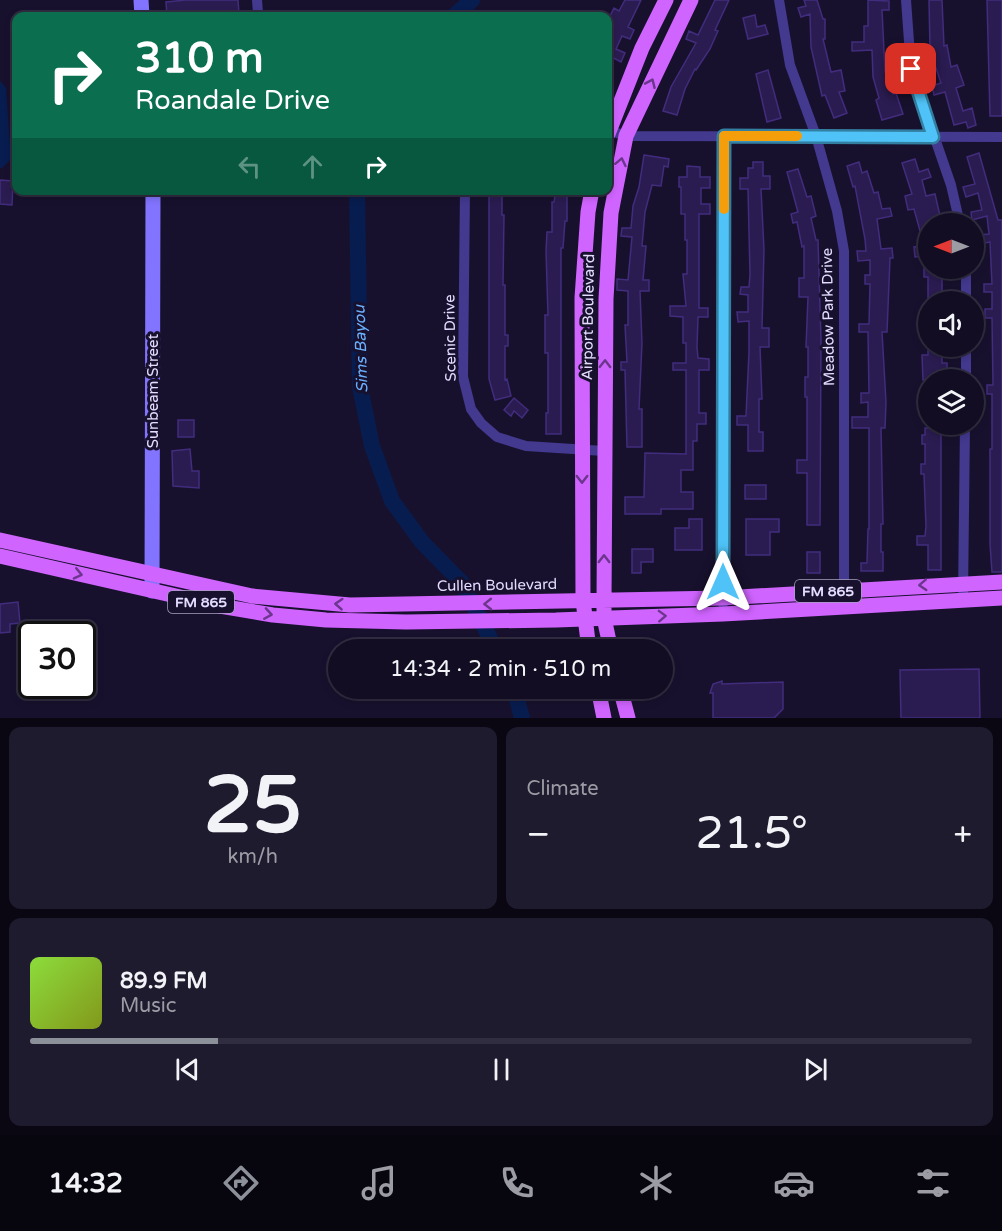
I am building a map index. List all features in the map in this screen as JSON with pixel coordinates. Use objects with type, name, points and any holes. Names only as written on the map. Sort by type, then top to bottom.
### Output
[{"type":"main road","points":[[612,122],[642,48],[666,0]]},
{"type":"main road","name":"Airport Boulevard","points":[[609,639],[604,618],[604,451],[606,299],[610,213],[626,136],[691,0]]},
{"type":"main road","name":"Airport Boulevard","points":[[587,639],[583,600],[582,298],[591,195]]},
{"type":"main road","points":[[582,298],[606,299]]},
{"type":"main road","name":"Cullen Boulevard","points":[[0,540],[50,559],[152,591],[273,615],[378,621],[556,620],[723,614],[844,606],[963,591],[1002,582]]},
{"type":"main road","name":"Cullen Boulevard","points":[[0,556],[50,559],[152,574],[252,596],[378,605],[722,598],[844,590],[963,591],[1002,598]]},
{"type":"main road","points":[[378,605],[378,621]]},
{"type":"main road","points":[[600,699],[604,718]]},
{"type":"main road","points":[[623,699],[628,718]]},
{"type":"street","name":"Meadow Park Drive","points":[[779,0],[790,65],[816,136],[837,211],[844,251],[844,606]]},
{"type":"street","points":[[906,0],[911,69],[951,185],[957,213]]},
{"type":"street","points":[[612,133],[626,136],[1002,137]]},
{"type":"street","points":[[723,614],[724,136]]},
{"type":"street","name":"Sunbeam Street","points":[[152,591],[153,195]]},
{"type":"street","name":"Scenic Drive","points":[[465,195],[463,377],[471,409],[481,423],[497,437],[526,446],[604,451]]},
{"type":"street","points":[[963,591],[965,435]]},
{"type":"water","points":[[0,81],[6,88],[11,159],[2,168],[0,168]]},
{"type":"building","points":[[238,0],[239,12],[167,12],[166,2]]},
{"type":"building","points":[[625,0],[641,0],[628,27],[634,30],[630,39],[622,36],[616,49],[625,53],[621,62],[612,57],[612,12],[614,8],[619,11]]},
{"type":"building","points":[[715,0],[729,0],[715,30],[718,31],[710,49],[695,69],[685,89],[677,115],[663,111],[671,87],[696,43],[686,39],[689,31],[698,35]]},
{"type":"building","points":[[804,0],[817,0],[823,19],[825,19],[825,39],[823,39],[831,72],[841,70],[845,91],[839,92],[847,113],[834,118],[825,95],[822,96],[811,47],[810,14],[801,17],[798,8],[806,6]]},
{"type":"building","points":[[868,0],[889,1],[889,10],[882,10],[885,72],[887,72],[893,94],[896,93],[903,114],[882,120],[876,100],[879,98],[873,77],[872,50],[852,51],[852,42],[864,42],[864,26],[868,26]]},
{"type":"building","points":[[929,0],[942,0],[944,46],[947,45],[951,67],[957,65],[964,85],[956,88],[963,111],[972,108],[976,125],[968,128],[966,122],[954,125],[945,92],[934,95],[932,86],[941,83],[935,65],[929,66],[926,49],[930,48]]},
{"type":"building","points":[[987,0],[1002,0],[1002,116],[990,116]]},
{"type":"building","points":[[755,15],[757,27],[765,25],[768,34],[748,39],[743,18]]},
{"type":"building","points":[[768,70],[781,118],[767,122],[756,74]]},
{"type":"building","points":[[979,153],[998,220],[1002,220],[1002,572],[992,572],[990,544],[992,394],[987,394],[987,385],[993,385],[992,318],[985,318],[985,309],[992,309],[992,292],[984,292],[984,284],[992,284],[990,242],[984,243],[984,234],[989,234],[987,216],[984,217],[984,213],[971,213],[982,210],[978,193],[966,197],[963,187],[975,184],[967,157]]},
{"type":"building","points":[[644,155],[669,159],[668,167],[664,166],[661,186],[652,185],[645,212],[642,246],[646,246],[643,280],[649,280],[649,291],[640,291],[642,343],[639,409],[642,409],[642,447],[627,447],[625,370],[621,370],[621,362],[627,362],[625,325],[628,325],[628,291],[617,290],[617,279],[628,280],[632,237],[621,236],[622,228],[631,228],[633,206],[639,187]]},
{"type":"building","points":[[915,159],[919,172],[928,169],[931,177],[922,180],[926,196],[935,194],[939,213],[918,213],[918,224],[914,209],[908,210],[905,196],[912,194],[902,163]]},
{"type":"building","points":[[753,162],[763,162],[763,176],[770,176],[770,189],[761,189],[764,250],[762,328],[769,328],[769,347],[760,347],[762,399],[759,399],[759,432],[763,432],[763,451],[748,451],[748,425],[737,425],[737,416],[746,416],[749,321],[738,322],[737,312],[748,312],[748,295],[740,294],[741,287],[749,287],[750,275],[748,189],[740,189],[740,178],[748,178],[748,168],[753,168]]},
{"type":"building","points":[[859,162],[862,173],[867,171],[874,193],[878,192],[882,209],[890,208],[892,216],[877,219],[881,249],[892,248],[893,258],[890,258],[887,332],[882,332],[886,402],[885,428],[881,428],[883,571],[861,571],[861,563],[867,563],[869,529],[869,428],[852,428],[852,417],[868,417],[868,402],[861,403],[861,393],[869,393],[868,332],[859,332],[859,324],[869,324],[870,284],[865,284],[865,275],[870,275],[870,260],[858,261],[857,251],[866,251],[865,239],[855,186],[853,187],[847,166]]},
{"type":"building","points":[[687,166],[700,167],[700,177],[710,177],[710,188],[701,188],[701,204],[710,204],[710,214],[699,214],[699,308],[708,308],[708,317],[698,317],[697,347],[698,358],[709,359],[709,370],[699,370],[699,413],[706,413],[706,424],[697,424],[697,441],[693,441],[693,470],[681,470],[681,492],[693,492],[693,509],[661,509],[661,514],[625,514],[625,497],[644,497],[645,453],[686,454],[686,370],[673,370],[673,363],[686,363],[686,343],[683,343],[683,317],[670,316],[670,306],[686,306],[683,274],[687,274],[687,240],[685,240],[685,214],[681,214],[679,177],[687,177]]},
{"type":"building","points":[[798,169],[807,197],[811,196],[816,216],[811,218],[816,240],[818,240],[821,340],[820,525],[807,525],[807,473],[797,473],[797,460],[807,460],[805,377],[808,377],[808,347],[806,347],[808,297],[799,297],[799,278],[804,278],[804,246],[802,247],[797,222],[793,223],[791,214],[798,212],[787,172]]},
{"type":"building","points":[[0,180],[12,181],[12,205],[0,204]]},
{"type":"building","points":[[489,195],[502,195],[505,335],[508,335],[508,346],[505,346],[505,380],[507,379],[511,396],[495,400],[489,379]]},
{"type":"building","points":[[555,195],[567,195],[567,221],[565,221],[563,248],[561,248],[561,434],[546,434],[548,353],[545,353],[545,315],[548,315],[546,251],[547,232],[552,232],[552,202],[554,202]]},
{"type":"building","points":[[918,246],[918,257],[915,257],[914,247]]},
{"type":"building","points":[[928,279],[942,279],[942,291],[928,291]]},
{"type":"building","points":[[922,357],[942,357],[942,363],[947,363],[947,369],[923,369]]},
{"type":"building","points":[[514,398],[528,410],[522,418],[514,411],[511,416],[504,410]]},
{"type":"building","points":[[178,420],[194,420],[194,437],[178,437]]},
{"type":"building","points":[[922,435],[941,435],[941,570],[928,570],[928,545],[917,545],[917,536],[925,536],[926,526],[924,474],[921,474],[921,464],[925,464],[925,444],[922,444]]},
{"type":"building","points":[[190,449],[192,471],[199,471],[199,488],[173,486],[172,451]]},
{"type":"building","points":[[745,485],[766,485],[766,499],[745,499]]},
{"type":"building","points":[[689,519],[702,519],[702,550],[675,550],[675,528],[689,528]]},
{"type":"building","points":[[746,519],[779,519],[779,532],[770,532],[770,555],[746,555]]},
{"type":"building","points":[[632,549],[653,549],[653,562],[641,562],[641,573],[632,573]]},
{"type":"building","points":[[807,552],[820,552],[820,573],[807,573]]},
{"type":"building","points":[[18,602],[20,621],[10,624],[10,632],[0,633],[0,604]]},
{"type":"building","points":[[979,669],[980,718],[901,718],[900,670]]},
{"type":"building","points":[[722,681],[722,684],[783,682],[783,709],[774,718],[713,718],[713,693],[710,693],[713,684]]},
{"type":"waterway","name":"Sims Bayou","points":[[458,12],[472,0]]},
{"type":"waterway","name":"Sims Bayou","points":[[357,195],[360,387],[372,446],[392,501],[422,542],[462,583],[490,639]]},
{"type":"waterway","name":"Sims Bayou","points":[[517,699],[522,718]]},
{"type":"slow traffic","points":[[724,209],[724,136],[797,136]]},
{"type":"route","points":[[723,582],[724,136],[933,137],[911,69]]}]
